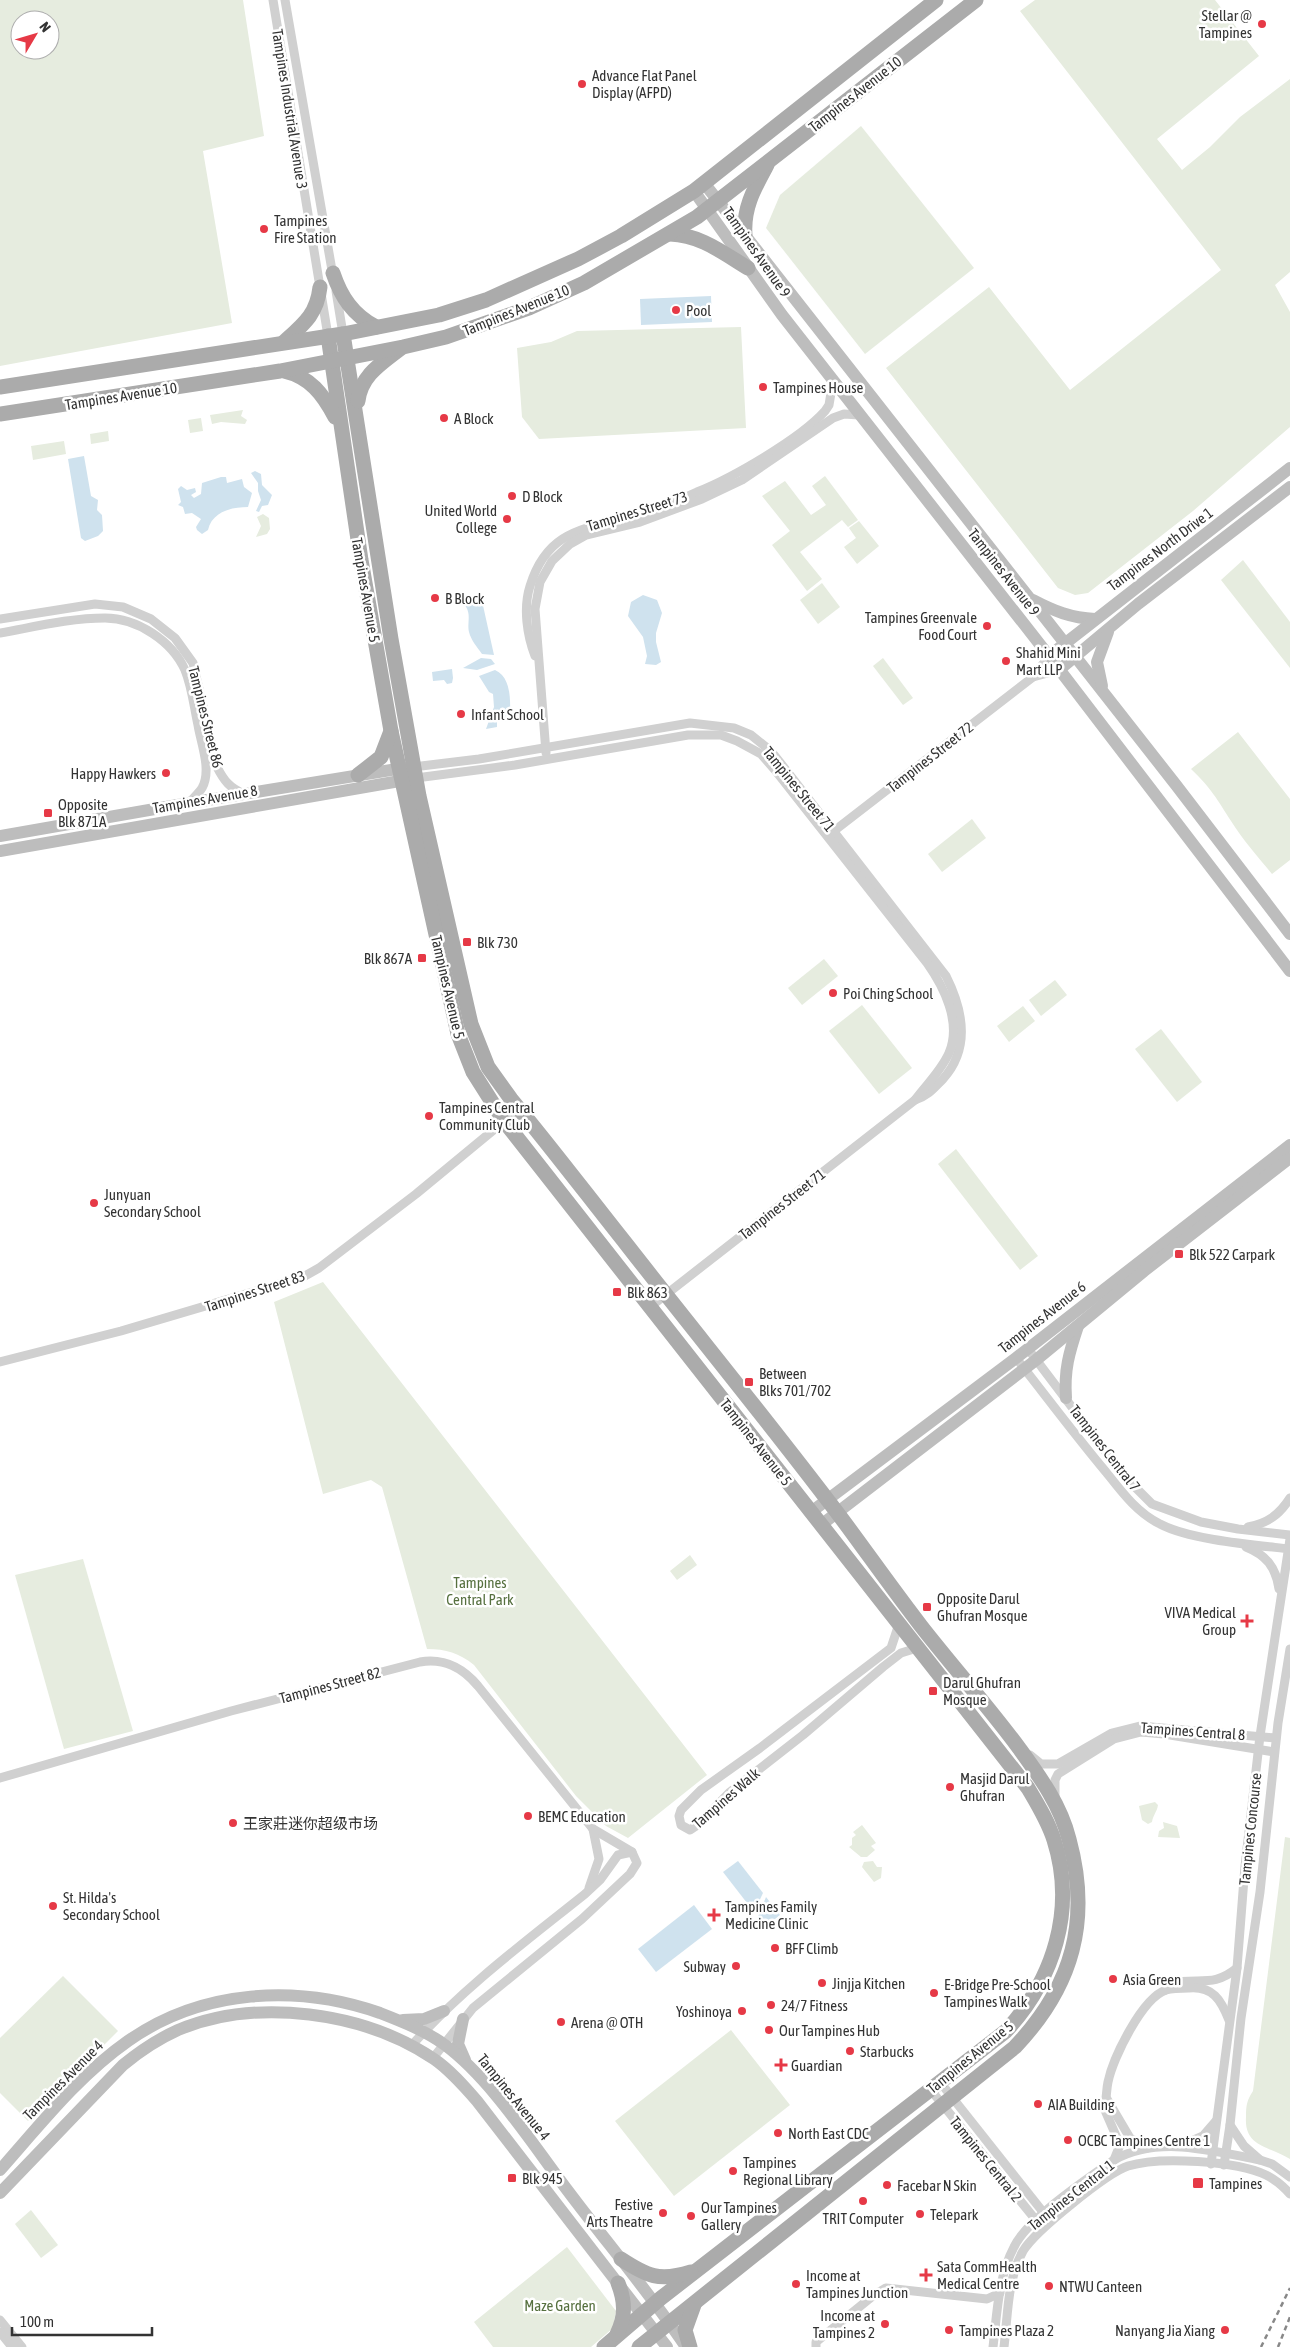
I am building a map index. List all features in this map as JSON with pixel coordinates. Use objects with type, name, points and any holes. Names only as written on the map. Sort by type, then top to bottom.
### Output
[{"type":"main road","name":"Tampines Avenue 10","points":[[0,387],[343,334],[439,315],[486,300],[578,259],[612,241],[699,187],[936,0]]},
{"type":"main road","name":"Tampines Avenue 10","points":[[0,414],[280,371],[403,347],[446,337],[529,308],[584,283],[670,234],[769,162],[976,0]]},
{"type":"main road","points":[[745,235],[744,219],[746,208],[769,162]]},
{"type":"main road","name":"Tampines Avenue 9","points":[[699,187],[712,205],[748,268],[833,381],[1049,656],[1290,971]]},
{"type":"main road","name":"Tampines Avenue 9","points":[[712,205],[745,235],[1026,596],[1104,693],[1290,934]]},
{"type":"main road","points":[[670,234],[687,234],[704,240],[748,268]]},
{"type":"main road","points":[[333,273],[344,300],[360,318],[376,327]]},
{"type":"main road","points":[[284,342],[308,319],[318,302],[320,287]]},
{"type":"main road","name":"Tampines Avenue 5","points":[[343,334],[391,639],[408,774],[458,1034],[474,1072],[504,1121],[1028,1788],[1046,1820],[1054,1840],[1060,1865],[1061,1920],[1052,1958],[1028,2006],[1006,2031],[699,2269],[609,2343]]},
{"type":"main road","name":"Tampines Avenue 5","points":[[328,336],[361,560],[391,731],[408,774],[471,1024],[488,1067],[519,1109],[837,1512],[923,1628],[1009,1736],[1056,1800],[1069,1837],[1076,1871],[1078,1897],[1077,1925],[1071,1954],[1062,1980],[1048,2009],[1034,2027],[1015,2047],[639,2347]]},
{"type":"main road","points":[[356,410],[362,383],[373,370],[403,347]]},
{"type":"main road","points":[[280,371],[297,374],[316,388],[327,401],[341,429]]},
{"type":"main road","name":"Tampines North Drive 1","points":[[1049,656],[1290,468]]},
{"type":"main road","name":"Tampines North Drive 1","points":[[1059,670],[1290,487]]},
{"type":"main road","points":[[1026,596],[1056,612],[1078,618],[1095,619]]},
{"type":"main road","points":[[1104,693],[1097,672],[1097,662],[1110,629]]},
{"type":"main road","points":[[358,775],[381,757],[391,731]]},
{"type":"main road","name":"Tampines Avenue 8","points":[[0,836],[189,802],[358,775],[408,774]]},
{"type":"main road","name":"Tampines Avenue 8","points":[[0,851],[408,774]]},
{"type":"main road","name":"Tampines Avenue 6","points":[[821,1525],[1021,1363],[1028,1349],[1290,1145]]},
{"type":"main road","name":"Tampines Avenue 6","points":[[811,1512],[1021,1363],[1036,1360],[1144,1271],[1290,1158]]},
{"type":"main road","points":[[1066,1398],[1065,1375],[1068,1356],[1078,1326]]},
{"type":"main road","points":[[917,1648],[923,1639],[923,1628]]},
{"type":"main road","name":"Tampines Avenue 4","points":[[0,2170],[60,2102],[106,2057],[141,2032],[183,2012],[227,2000],[292,1994],[320,1997],[347,2003],[398,2020],[424,2032],[444,2044],[466,2062],[493,2093],[688,2347]]},
{"type":"main road","points":[[398,2020],[424,2019],[444,2011]]},
{"type":"main road","name":"Tampines Avenue 4","points":[[0,2192],[123,2065],[144,2048],[179,2029],[224,2017],[294,2012],[324,2016],[362,2026],[412,2046],[432,2058],[456,2078],[477,2102],[667,2347]]},
{"type":"main road","points":[[463,2020],[458,2044],[466,2062]]},
{"type":"main road","points":[[621,2259],[640,2272],[654,2277],[676,2276],[699,2269]]},
{"type":"main road","points":[[609,2343],[624,2314],[624,2300],[618,2282]]},
{"type":"main road","points":[[688,2347],[686,2325],[691,2309],[700,2298]]},
{"type":"street","name":"Tampines Industrial Avenue 3","points":[[273,0],[328,336]]},
{"type":"street","name":"Tampines Industrial Avenue 3","points":[[285,0],[343,334]]},
{"type":"street","name":"Tampines Street 73","points":[[538,662],[531,646],[528,630],[526,607],[528,593],[537,566],[555,545],[576,531],[591,525],[638,514],[699,492],[772,452],[825,411],[829,405],[833,381]]},
{"type":"street","name":"Tampines Street 73","points":[[546,758],[535,609],[537,594],[544,571],[556,556],[570,544],[593,533],[640,522],[702,499],[742,480],[833,418],[844,414],[859,415]]},
{"type":"street","name":"Tampines Street 86","points":[[0,619],[95,604],[123,607],[152,619],[175,638],[193,663],[206,745],[207,770],[202,788],[189,802]]},
{"type":"street","name":"Tampines Street 86","points":[[0,633],[60,623],[107,618],[132,623],[150,632],[165,643],[184,668],[206,745],[223,779],[232,789],[244,794]]},
{"type":"street","name":"Tampines Street 72","points":[[831,834],[1033,677],[1049,656]]},
{"type":"street","name":"Tampines Street 72","points":[[1033,677],[1059,670]]},
{"type":"street","name":"Tampines Street 71","points":[[408,774],[683,723],[734,728],[751,735],[771,751],[940,981],[952,1016],[950,1051],[940,1069],[915,1100],[650,1307]]},
{"type":"street","name":"Tampines Street 71","points":[[408,774],[515,765],[688,734],[720,735],[761,754],[831,834]]},
{"type":"street","name":"Tampines Street 83","points":[[0,1362],[180,1314],[303,1277],[319,1268],[416,1194],[519,1109]]},
{"type":"street","name":"Tampines Central 7","points":[[1028,1349],[1066,1398],[1088,1431],[1124,1476],[1152,1504],[1201,1522],[1238,1529],[1290,1535]]},
{"type":"street","name":"Tampines Central 7","points":[[1021,1363],[1086,1449],[1138,1509],[1160,1525],[1184,1532],[1236,1542],[1290,1549]]},
{"type":"street","points":[[1238,1529],[1270,1520],[1282,1510],[1290,1498]]},
{"type":"street","name":"Tampines Concourse","points":[[1211,2164],[1237,1968],[1245,1866],[1258,1749],[1290,1549],[1290,1539]]},
{"type":"street","name":"Tampines Central 7","points":[[1236,1542],[1262,1554],[1270,1562],[1278,1579],[1281,1596]]},
{"type":"street","name":"Tampines Walk","points":[[899,1624],[891,1648],[760,1748],[701,1790],[681,1810],[679,1816],[682,1825],[690,1830],[700,1824],[730,1792],[803,1735],[883,1667],[901,1653],[917,1648]]},
{"type":"street","name":"Tampines Concourse","points":[[1224,2165],[1241,2018],[1260,1892],[1274,1752],[1290,1648]]},
{"type":"street","name":"Tampines Street 82","points":[[0,1778],[231,1711],[431,1660],[454,1665],[471,1677],[593,1829],[632,1852]]},
{"type":"street","name":"Tampines Central 8","points":[[1009,1736],[1034,1759],[1041,1764],[1048,1765],[1058,1764],[1112,1733],[1140,1726],[1276,1738]]},
{"type":"street","name":"Tampines Central 8","points":[[1056,1800],[1055,1780],[1058,1774],[1114,1739],[1129,1734],[1141,1732],[1164,1734],[1274,1752]]},
{"type":"street","name":"Tampines Street 82","points":[[585,1894],[592,1882],[599,1859],[593,1829]]},
{"type":"street","points":[[432,2058],[463,2020],[498,1986],[582,1919],[630,1874],[637,1863],[632,1852]]},
{"type":"street","name":"Tampines Street 82","points":[[412,2046],[444,2011],[474,1983],[585,1894],[604,1875],[618,1855],[632,1852]]},
{"type":"street","points":[[1114,2160],[1120,2145],[1104,2108],[1107,2099],[1107,2084],[1111,2070],[1132,2028],[1150,2001],[1166,1990],[1171,1983],[1189,1979],[1215,1981],[1237,1968]]},
{"type":"street","points":[[1166,1990],[1200,1987],[1212,1993],[1223,2005],[1230,2022]]},
{"type":"street","name":"Tampines Central 2","points":[[935,2086],[1042,2228]]},
{"type":"street","points":[[1107,2099],[1130,2138],[1148,2148]]},
{"type":"street","name":"Tampines Central 2","points":[[947,2101],[1051,2222]]},
{"type":"street","points":[[1180,2146],[1203,2136],[1217,2120]]},
{"type":"street","points":[[1230,2125],[1240,2141],[1260,2160]]},
{"type":"street","name":"Tampines Central 1","points":[[993,2347],[1000,2293],[1006,2266],[1014,2246],[1035,2220],[1124,2154],[1148,2148],[1180,2146],[1260,2160],[1272,2164],[1290,2177]]},
{"type":"street","name":"Tampines Central 1","points":[[1004,2347],[1012,2282],[1017,2264],[1024,2250],[1042,2228],[1111,2175],[1126,2166],[1154,2160],[1171,2160],[1250,2169],[1267,2175],[1290,2194]]},
{"type":"street","points":[[816,2347],[816,2342],[874,2295],[886,2288],[986,2298],[1000,2293]]},
{"type":"street","points":[[0,2320],[22,2347]]},
{"type":"street","points":[[0,2332],[12,2347]]},
{"type":"green space","points":[[0,0],[243,0],[264,136],[203,151],[232,323],[0,366]]},
{"type":"green space","points":[[1035,0],[1215,0],[1259,56],[1157,139],[1182,170],[1210,147],[1240,117],[1290,79],[1290,272],[1275,285],[1290,312],[1290,427],[1193,511],[1088,593],[1075,595],[1058,588],[886,368],[989,287],[1070,390],[1221,270],[1020,11]]},
{"type":"green space","points":[[861,126],[974,268],[865,354],[766,228],[780,195]]},
{"type":"green space","points":[[741,327],[746,428],[539,439],[522,417],[517,348],[551,342],[577,331]]},
{"type":"green space","points":[[243,410],[241,416],[247,420],[245,424],[221,422],[212,424],[210,415]]},
{"type":"green space","points":[[201,418],[203,431],[190,433],[188,420]]},
{"type":"green space","points":[[108,431],[109,441],[91,444],[90,434]]},
{"type":"green space","points":[[64,441],[66,454],[33,460],[31,446]]},
{"type":"green space","points":[[825,476],[858,520],[848,527],[842,520],[800,552],[822,579],[807,591],[772,545],[790,531],[762,496],[785,481],[811,515],[826,505],[812,486]]},
{"type":"green space","points":[[263,514],[269,518],[270,529],[267,534],[256,537],[261,526],[257,517]]},
{"type":"green space","points":[[859,521],[879,546],[857,564],[844,547],[856,538],[849,528]]},
{"type":"green space","points":[[1243,560],[1290,622],[1290,668],[1221,580]]},
{"type":"green space","points":[[822,583],[840,607],[818,624],[800,600]]},
{"type":"green space","points":[[883,658],[913,698],[903,705],[873,666]]},
{"type":"green space","points":[[1238,732],[1290,799],[1290,860],[1272,874],[1240,835],[1209,788],[1191,769]]},
{"type":"green space","points":[[972,819],[986,838],[942,872],[928,854]]},
{"type":"green space","points":[[824,959],[838,976],[802,1005],[788,988]]},
{"type":"green space","points":[[1055,980],[1067,995],[1041,1016],[1029,1000]]},
{"type":"green space","points":[[862,1005],[912,1068],[879,1094],[829,1031]]},
{"type":"green space","points":[[1023,1006],[1035,1021],[1009,1042],[997,1026]]},
{"type":"green space","points":[[1161,1029],[1202,1082],[1177,1102],[1135,1049]]},
{"type":"green space","points":[[956,1149],[1038,1256],[1020,1270],[938,1164]]},
{"type":"green space","name":"Tampines Central Park","points":[[323,1282],[707,1775],[628,1838],[606,1826],[576,1796],[474,1665],[463,1657],[452,1653],[427,1649],[382,1487],[371,1480],[323,1494],[274,1302]]},
{"type":"green space","points":[[690,1555],[697,1565],[677,1580],[670,1571]]},
{"type":"green space","points":[[83,1559],[133,1731],[64,1749],[15,1575]]},
{"type":"green space","points":[[1155,1802],[1158,1805],[1152,1822],[1148,1824],[1142,1820],[1139,1806]]},
{"type":"green space","points":[[1163,1822],[1177,1826],[1180,1838],[1158,1837],[1159,1831],[1164,1828]]},
{"type":"green space","points":[[862,1825],[876,1843],[871,1846],[875,1850],[867,1857],[861,1857],[849,1847],[852,1845],[852,1838],[856,1835],[853,1832]]},
{"type":"green space","points":[[1285,1837],[1290,1838],[1290,2159],[1259,2144],[1249,2134],[1246,2127],[1246,2109],[1249,2097],[1253,2091]]},
{"type":"green space","points":[[873,1861],[877,1867],[882,1867],[881,1878],[874,1882],[862,1867],[864,1862]]},
{"type":"green space","points":[[63,1976],[118,2031],[28,2121],[0,2093],[0,2038]]},
{"type":"green space","points":[[731,2030],[790,2105],[674,2196],[615,2121]]},
{"type":"green space","points":[[31,2210],[58,2245],[41,2258],[15,2224]]},
{"type":"green space","name":"Maze Garden","points":[[567,2247],[616,2311],[613,2328],[591,2347],[493,2347],[474,2322]]},
{"type":"water","name":"Pool","points":[[711,296],[712,322],[641,325],[640,299]]},
{"type":"water","points":[[84,456],[91,496],[98,500],[97,510],[102,515],[103,531],[98,536],[85,541],[81,538],[68,459]]},
{"type":"water","points":[[255,471],[261,474],[262,485],[272,495],[268,505],[262,506],[259,512],[256,511],[261,500],[258,483],[251,473]]},
{"type":"water","points":[[226,477],[227,483],[242,479],[244,487],[252,493],[248,507],[235,508],[223,512],[214,519],[208,530],[202,534],[196,527],[201,519],[192,513],[185,514],[183,507],[178,505],[181,502],[178,489],[181,486],[187,490],[195,488],[196,492],[191,495],[194,498],[201,494],[202,483]]},
{"type":"water","points":[[480,592],[494,655],[482,654],[469,632],[469,614],[464,604]]},
{"type":"water","points":[[643,595],[657,600],[662,613],[656,633],[656,642],[661,662],[656,665],[645,664],[647,656],[643,637],[628,616],[631,602]]},
{"type":"water","points":[[481,658],[491,659],[495,664],[477,670],[463,668]]},
{"type":"water","points":[[452,669],[452,683],[447,684],[444,680],[433,681],[432,672]]},
{"type":"water","points":[[495,670],[501,674],[508,685],[510,721],[497,722],[497,727],[486,729],[494,707],[493,694],[489,692],[479,676]]},
{"type":"water","points":[[738,1861],[763,1893],[754,1912],[723,1872]]},
{"type":"water","points":[[766,1897],[780,1915],[766,1926],[758,1917]]},
{"type":"water","points":[[694,1905],[712,1929],[656,1972],[638,1949]]},
{"type":"railway","points":[[1261,2347],[1290,2288]]},
{"type":"railway","points":[[1278,2347],[1290,2317]]},
{"type":"place","name":"Stellar @ Tampines","points":[[1262,24]]},
{"type":"place","name":"Advance Flat Panel Display (AFPD)","points":[[582,84]]},
{"type":"place","name":"Tampines Fire Station","points":[[264,229]]},
{"type":"place","name":"Pool","points":[[676,310]]},
{"type":"place","name":"Tampines House","points":[[763,387]]},
{"type":"place","name":"A Block","points":[[444,418]]},
{"type":"place","name":"D Block","points":[[512,496]]},
{"type":"place","name":"United World College","points":[[507,519]]},
{"type":"place","name":"B Block","points":[[435,598]]},
{"type":"place","name":"Tampines Greenvale Food Court","points":[[987,626]]},
{"type":"place","name":"Shahid Mini Mart LLP","points":[[1006,661]]},
{"type":"place","name":"Infant School","points":[[461,714]]},
{"type":"place","name":"Happy Hawkers","points":[[166,773]]},
{"type":"place","name":"Opposite Blk 871A","points":[[48,813]]},
{"type":"place","name":"Blk 730","points":[[467,942]]},
{"type":"place","name":"Blk 867A","points":[[422,958]]},
{"type":"place","name":"Poi Ching School","points":[[833,993]]},
{"type":"place","name":"Tampines Central Community Club","points":[[429,1116]]},
{"type":"place","name":"Junyuan Secondary School","points":[[94,1203]]},
{"type":"place","name":"Blk 522 Carpark","points":[[1179,1254]]},
{"type":"place","name":"Blk 863","points":[[617,1292]]},
{"type":"place","name":"Between Blks 701/702","points":[[749,1382]]},
{"type":"place","name":"Opposite Darul Ghufran Mosque","points":[[927,1607]]},
{"type":"place","name":"VIVA Medical Group","points":[[1247,1621]]},
{"type":"place","name":"Darul Ghufran Mosque","points":[[933,1691]]},
{"type":"place","name":"Masjid Darul Ghufran","points":[[950,1787]]},
{"type":"place","name":"BEMC Education","points":[[528,1816]]},
{"type":"place","name":"王家莊迷你超级市场","points":[[233,1823]]},
{"type":"place","name":"St. Hilda's Secondary School","points":[[53,1906]]},
{"type":"place","name":"Tampines Family Medicine Clinic","points":[[714,1915]]},
{"type":"place","name":"BFF Climb","points":[[775,1948]]},
{"type":"place","name":"Subway","points":[[736,1966]]},
{"type":"place","name":"Asia Green","points":[[1113,1979]]},
{"type":"place","name":"Jinjja Kitchen","points":[[822,1983]]},
{"type":"place","name":"E-Bridge Pre-School Tampines Walk","points":[[934,1993]]},
{"type":"place","name":"24/7 Fitness","points":[[771,2005]]},
{"type":"place","name":"Yoshinoya","points":[[742,2011]]},
{"type":"place","name":"Arena @ OTH","points":[[561,2022]]},
{"type":"place","name":"Our Tampines Hub","points":[[769,2030]]},
{"type":"place","name":"Starbucks","points":[[850,2051]]},
{"type":"place","name":"Guardian","points":[[781,2065]]},
{"type":"place","name":"AIA Building","points":[[1038,2104]]},
{"type":"place","name":"North East CDC","points":[[778,2133]]},
{"type":"place","name":"OCBC Tampines Centre 1","points":[[1068,2140]]},
{"type":"place","name":"Tampines Regional Library","points":[[733,2171]]},
{"type":"place","name":"Blk 945","points":[[512,2178]]},
{"type":"place","name":"Tampines","points":[[1198,2183]]},
{"type":"place","name":"Facebar N Skin","points":[[887,2185]]},
{"type":"place","name":"TRIT Computer","points":[[863,2201]]},
{"type":"place","name":"Festive Arts Theatre","points":[[663,2213]]},
{"type":"place","name":"Telepark","points":[[920,2214]]},
{"type":"place","name":"Our Tampines Gallery","points":[[691,2216]]},
{"type":"place","name":"Sata CommHealth Medical Centre","points":[[926,2275]]},
{"type":"place","name":"Income at Tampines Junction","points":[[796,2284]]},
{"type":"place","name":"NTWU Canteen","points":[[1049,2286]]},
{"type":"place","name":"Income at Tampines 2","points":[[885,2324]]},
{"type":"place","name":"Tampines Plaza 2","points":[[949,2330]]},
{"type":"place","name":"Nanyang Jia Xiang","points":[[1225,2330]]}]
